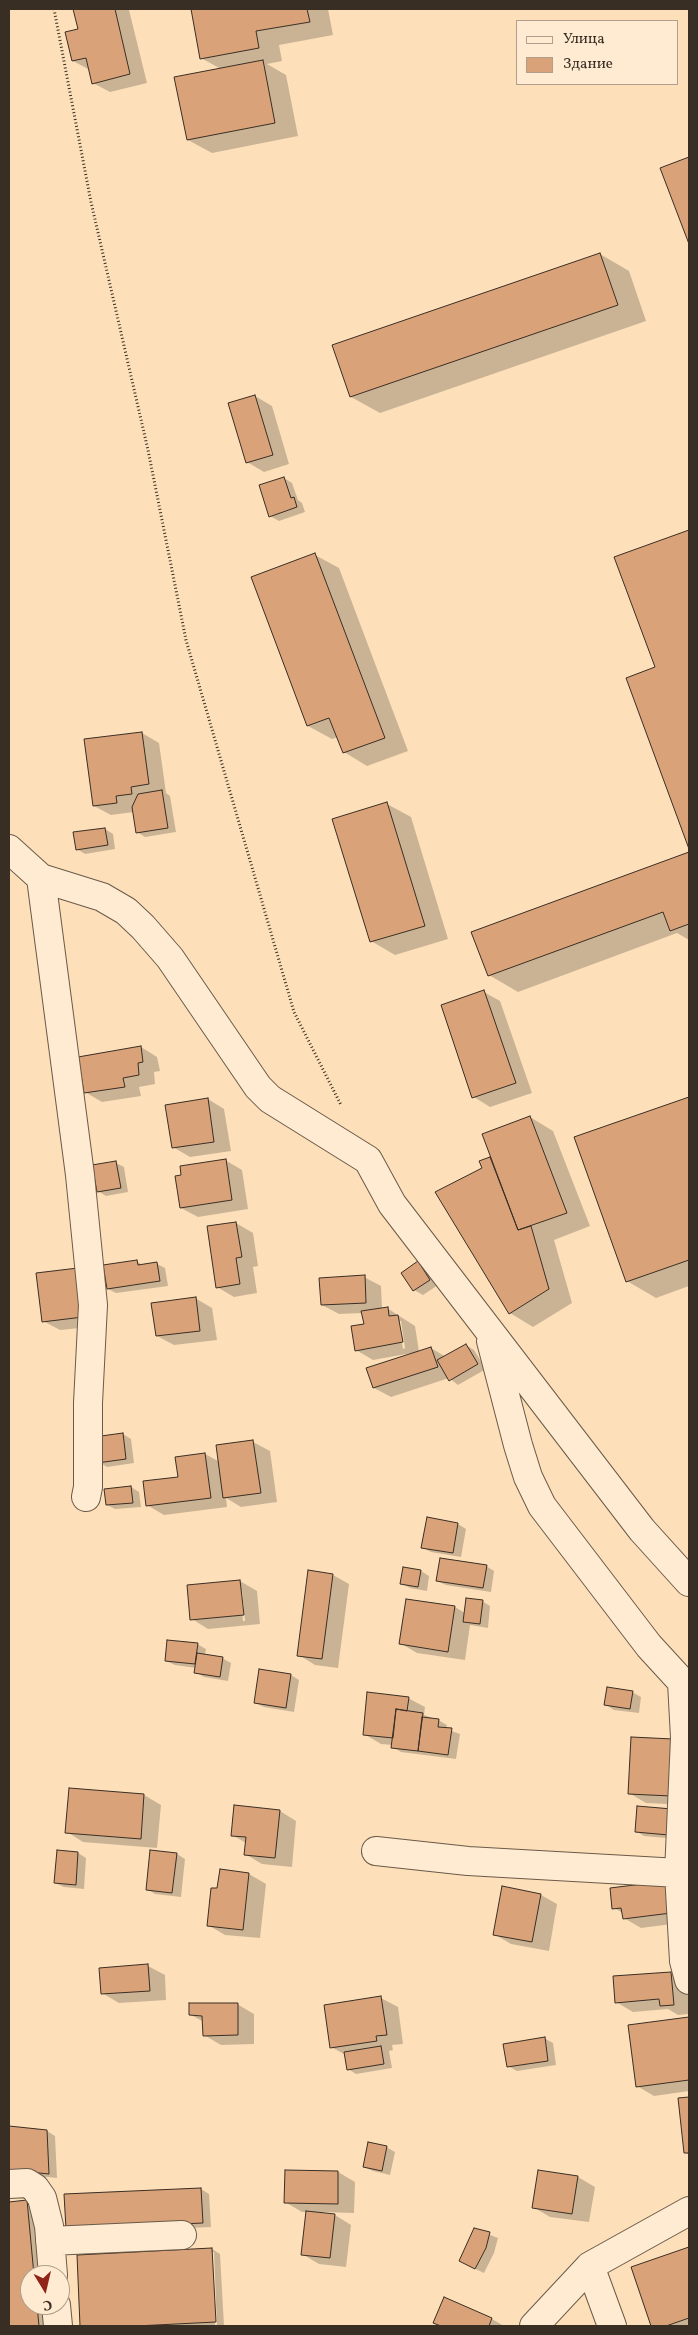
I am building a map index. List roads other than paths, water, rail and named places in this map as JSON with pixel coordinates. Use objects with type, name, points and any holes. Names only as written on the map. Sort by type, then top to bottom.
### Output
[{"type":"street","points":[[9,849],[41,878],[102,897],[126,912],[143,927],[170,958],[258,1087],[270,1099],[368,1160],[392,1204],[642,1530],[689,1582]]},
{"type":"street","points":[[41,878],[80,1175],[93,1305],[88,1403],[88,1487],[86,1497]]},
{"type":"street","points":[[488,1329],[518,1445],[528,1476],[542,1506],[648,1646],[686,1683],[679,1873],[684,1961],[689,1980]]},
{"type":"street","points":[[376,1851],[468,1862],[679,1873]]},
{"type":"street","points":[[9,2184],[27,2183],[38,2193],[47,2216],[53,2265]]},
{"type":"street","points":[[534,2326],[590,2266],[689,2211]]},
{"type":"street","points":[[50,2241],[182,2234]]},
{"type":"street","points":[[590,2266],[612,2326]]}]
